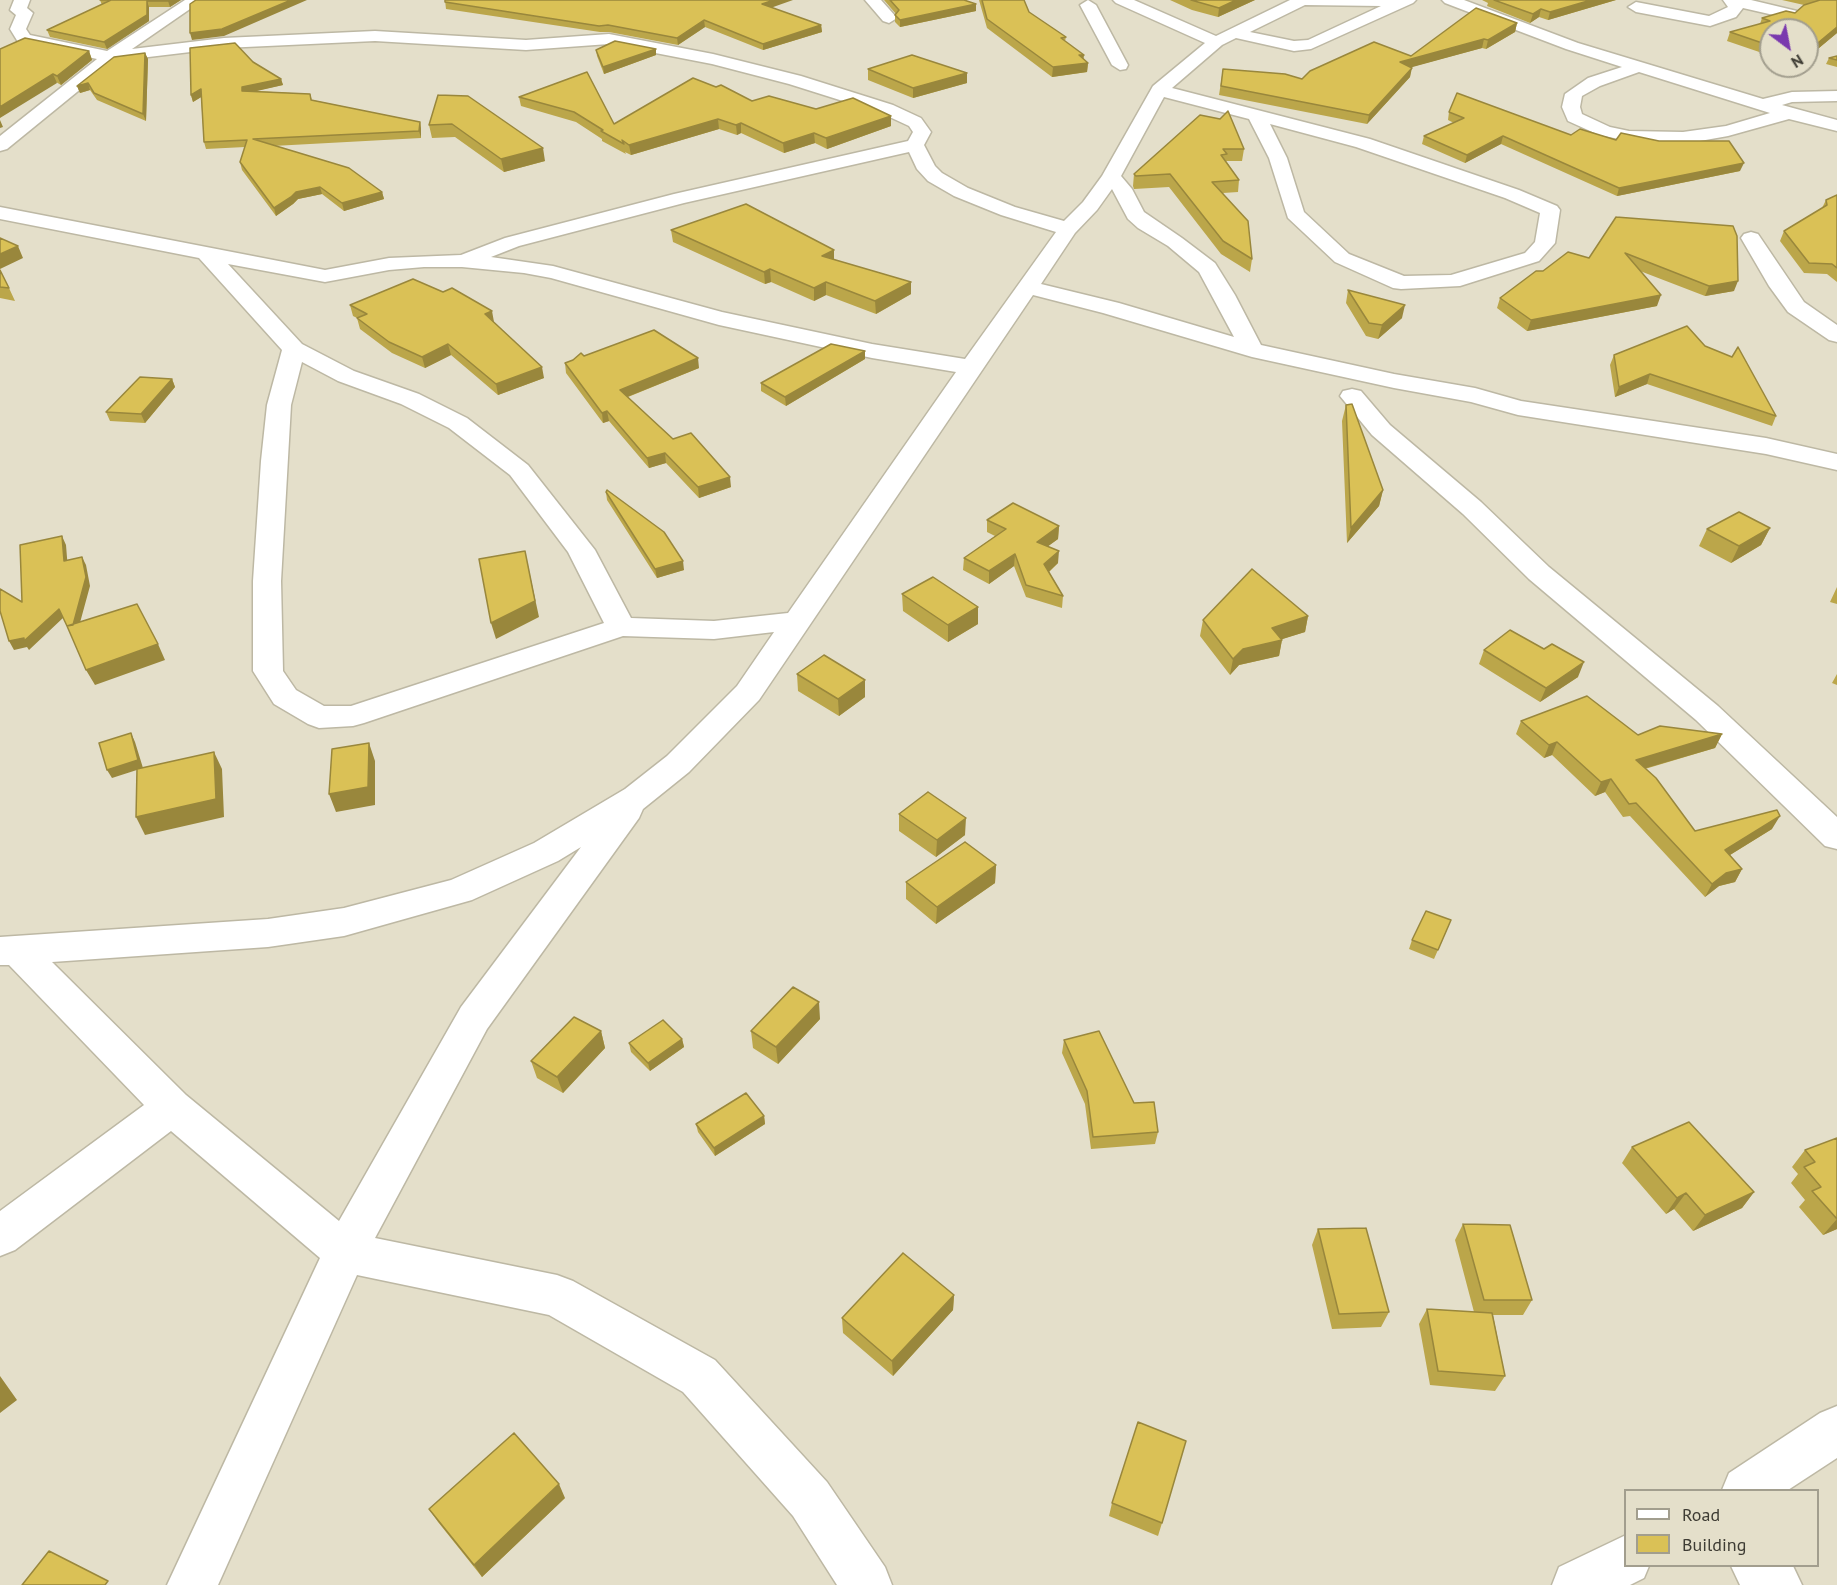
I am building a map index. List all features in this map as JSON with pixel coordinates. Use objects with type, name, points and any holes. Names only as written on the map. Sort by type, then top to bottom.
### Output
[{"type":"street","points":[[0,146],[110,57],[195,0]]},
{"type":"street","points":[[873,0],[889,18]]},
{"type":"street","points":[[1116,0],[1084,2],[1120,65]]},
{"type":"street","points":[[1121,0],[1225,38],[1294,46],[1311,44],[1404,1]]},
{"type":"street","points":[[8,950],[268,933],[344,921],[460,891],[546,852],[637,797],[678,764],[748,693],[795,621],[1068,229],[1090,206],[1111,177],[1159,90],[1225,38],[1301,0],[1404,1]]},
{"type":"street","points":[[1450,0],[1502,21],[1638,67],[1837,126]]},
{"type":"street","points":[[1618,0],[1685,32]]},
{"type":"street","points":[[1636,7],[1710,21],[1730,14],[1736,8],[1731,0]]},
{"type":"street","points":[[1731,0],[1791,14]]},
{"type":"street","points":[[23,7],[18,29],[24,39],[110,57],[224,43],[294,39],[416,37],[526,45],[609,39],[734,64],[795,80],[887,109],[915,122],[922,132],[915,145],[681,198],[512,242],[462,261]]},
{"type":"street","points":[[0,15],[23,7]]},
{"type":"street","points":[[1638,67],[1594,82],[1574,94],[1571,107],[1574,117],[1605,132],[1629,136],[1683,138],[1728,131],[1789,113]]},
{"type":"street","points":[[1159,90],[1363,143],[1512,194],[1550,210],[1545,243],[1532,257],[1452,281],[1401,283],[1342,258],[1295,214],[1278,158],[1257,117]]},
{"type":"street","points":[[1761,105],[1792,97],[1837,96]]},
{"type":"street","points":[[915,145],[927,169],[935,177],[961,192],[1008,211],[1068,229]]},
{"type":"street","points":[[1111,177],[1122,189],[1135,215],[1208,268],[1252,350]]},
{"type":"street","points":[[0,213],[325,276],[389,264],[462,261],[553,272],[720,318],[872,351],[971,367]]},
{"type":"street","points":[[1751,238],[1780,286],[1796,306],[1837,335]]},
{"type":"street","points":[[206,253],[294,349],[346,376],[410,399],[458,423],[519,470],[581,550],[621,627]]},
{"type":"street","points":[[1028,287],[1111,308],[1252,350],[1394,381],[1475,394],[1518,408],[1755,444],[1837,462]]},
{"type":"street","points":[[294,349],[279,405],[267,581],[268,671],[285,697],[318,717],[353,716],[621,627],[714,630],[795,621]]},
{"type":"street","points":[[1352,396],[1381,430],[1472,508],[1539,573],[1707,713],[1837,837]]},
{"type":"street","points":[[192,1585],[345,1252],[474,1018],[637,797]]},
{"type":"street","points":[[8,950],[172,1107],[345,1252],[557,1296],[699,1376],[810,1499],[867,1585]]},
{"type":"street","points":[[0,1236],[172,1107]]},
{"type":"street","points":[[1749,1489],[1837,1430]]},
{"type":"street","points":[[1577,1585],[1624,1561]]},
{"type":"street","points":[[1757,1567],[1777,1585]]},
{"type":"building","points":[[111,0],[169,0],[147,1],[147,15],[104,42],[47,30]]},
{"type":"building","points":[[196,0],[291,0],[222,29],[190,33],[190,4]]},
{"type":"building","points":[[445,0],[774,0],[762,4],[821,25],[763,44],[704,20],[677,38],[608,25],[599,26],[445,2]]},
{"type":"building","points":[[890,0],[964,0],[976,4],[900,20],[895,15],[899,10]]},
{"type":"building","points":[[982,0],[1024,0],[1029,12],[1066,37],[1061,38],[1084,55],[1079,55],[1088,63],[1053,67],[987,19]]},
{"type":"building","points":[[1191,0],[1236,0],[1219,8]]},
{"type":"building","points":[[1494,0],[1591,0],[1550,12],[1541,9],[1533,14]]},
{"type":"building","points":[[1820,0],[1837,0],[1837,27],[1819,42],[1819,18],[1762,18],[1786,11],[1795,13],[1804,5]]},
{"type":"building","points":[[1476,8],[1517,23],[1488,40],[1484,39],[1400,62],[1412,68],[1369,115],[1221,86],[1223,69],[1285,74],[1302,79],[1310,71],[1374,42],[1411,56]]},
{"type":"building","points":[[1759,24],[1759,42],[1730,32]]},
{"type":"building","points":[[25,38],[89,51],[57,76],[53,74],[0,107],[0,49]]},
{"type":"building","points":[[615,41],[656,49],[603,67],[596,50]]},
{"type":"building","points":[[235,43],[253,62],[281,79],[242,87],[242,91],[310,94],[311,100],[420,122],[419,131],[253,139],[349,168],[382,192],[342,203],[320,187],[296,192],[274,208],[240,162],[247,140],[204,142],[201,89],[191,95],[190,48]]},
{"type":"building","points":[[145,53],[143,114],[94,93],[88,83],[77,86],[114,57]]},
{"type":"building","points":[[912,55],[967,73],[913,88],[868,69]]},
{"type":"building","points":[[587,72],[614,124],[693,78],[716,87],[721,85],[752,101],[769,96],[816,109],[853,98],[891,116],[826,138],[814,133],[783,143],[741,123],[736,125],[718,119],[629,145],[601,131],[603,130],[574,112],[519,97]]},
{"type":"building","points":[[1457,93],[1571,135],[1580,129],[1616,140],[1621,133],[1659,141],[1729,141],[1744,163],[1619,188],[1503,136],[1467,155],[1424,136],[1464,118],[1449,112]]},
{"type":"building","points":[[438,95],[468,96],[543,148],[501,159],[452,124],[429,125]]},
{"type":"building","points":[[1228,111],[1244,149],[1223,149],[1227,154],[1221,155],[1239,180],[1212,182],[1248,221],[1252,259],[1223,241],[1170,174],[1136,176],[1134,174],[1200,115],[1220,119]]},
{"type":"building","points":[[1837,195],[1837,268],[1832,264],[1809,263],[1784,231],[1827,205],[1826,200]]},
{"type":"building","points":[[746,204],[834,250],[822,256],[911,282],[875,301],[826,282],[814,288],[770,269],[764,272],[671,230]]},
{"type":"building","points":[[1616,217],[1733,226],[1737,236],[1738,281],[1709,286],[1625,253],[1661,295],[1531,320],[1500,298],[1536,271],[1543,271],[1568,252],[1589,258]]},
{"type":"building","points":[[0,238],[18,246],[0,254]]},
{"type":"building","points":[[0,270],[9,288],[0,287]]},
{"type":"building","points":[[413,279],[443,292],[452,288],[492,311],[485,314],[542,367],[496,384],[448,344],[422,357],[389,342],[357,318],[367,314],[350,305]]},
{"type":"building","points":[[1348,290],[1405,305],[1382,325],[1369,323]]},
{"type":"building","points":[[1687,326],[1705,346],[1732,357],[1738,347],[1776,416],[1650,374],[1619,387],[1614,355]]},
{"type":"building","points":[[654,330],[698,358],[620,390],[673,439],[691,433],[730,477],[698,487],[665,453],[647,458],[607,411],[602,413],[565,363],[581,353],[584,356]]},
{"type":"building","points":[[831,344],[865,351],[785,397],[761,383]]},
{"type":"building","points":[[140,377],[172,379],[141,414],[106,412]]},
{"type":"building","points":[[1352,404],[1383,490],[1351,528],[1346,405]]},
{"type":"building","points":[[607,490],[664,532],[683,561],[655,569],[606,492]]},
{"type":"building","points":[[1013,503],[1059,526],[1037,542],[1059,551],[1044,564],[1063,596],[1026,585],[1015,554],[989,571],[964,558],[1006,529],[987,520]]},
{"type":"building","points":[[1739,512],[1770,528],[1739,546],[1707,529]]},
{"type":"building","points":[[62,536],[64,561],[82,557],[86,577],[73,625],[67,626],[59,609],[24,641],[24,638],[9,641],[0,611],[0,589],[22,602],[20,545]]},
{"type":"building","points":[[525,551],[535,601],[491,623],[479,559]]},
{"type":"building","points":[[1252,569],[1308,616],[1272,628],[1282,640],[1243,649],[1233,659],[1203,620]]},
{"type":"building","points":[[933,577],[978,607],[948,625],[902,594]]},
{"type":"building","points":[[137,604],[158,644],[86,670],[67,626]]},
{"type":"building","points":[[1510,630],[1544,649],[1552,644],[1584,662],[1546,688],[1484,650]]},
{"type":"building","points":[[824,655],[865,680],[838,699],[797,674]]},
{"type":"building","points":[[1587,696],[1638,735],[1660,726],[1722,734],[1636,760],[1656,778],[1695,831],[1777,810],[1780,816],[1725,850],[1742,869],[1726,873],[1712,884],[1636,803],[1629,804],[1611,779],[1601,782],[1557,742],[1549,745],[1521,721]]},
{"type":"building","points":[[131,733],[138,760],[107,770],[99,743]]},
{"type":"building","points":[[369,743],[368,787],[329,794],[332,749]]},
{"type":"building","points":[[214,752],[216,799],[136,817],[137,769]]},
{"type":"building","points":[[928,792],[966,818],[937,840],[899,814]]},
{"type":"building","points":[[965,842],[996,865],[937,907],[906,882]]},
{"type":"building","points":[[1426,911],[1451,920],[1438,950],[1412,940]]},
{"type":"building","points":[[793,987],[819,1002],[776,1047],[751,1031]]},
{"type":"building","points":[[574,1017],[601,1031],[557,1077],[531,1061]]},
{"type":"building","points":[[663,1020],[682,1039],[648,1063],[629,1043]]},
{"type":"building","points":[[1099,1031],[1134,1103],[1154,1102],[1158,1132],[1093,1137],[1087,1091],[1064,1040]]},
{"type":"building","points":[[746,1093],[764,1116],[714,1148],[696,1124]]},
{"type":"building","points":[[1689,1122],[1754,1192],[1705,1215],[1686,1193],[1677,1198],[1632,1147]]},
{"type":"building","points":[[1837,1138],[1837,1219],[1812,1191],[1821,1187],[1804,1167],[1815,1162],[1805,1150]]},
{"type":"building","points":[[1463,1224],[1510,1225],[1532,1300],[1484,1300]]},
{"type":"building","points":[[1366,1228],[1389,1312],[1339,1314],[1318,1229]]},
{"type":"building","points":[[903,1253],[954,1295],[892,1361],[842,1318]]},
{"type":"building","points":[[1427,1309],[1492,1313],[1505,1376],[1438,1371]]},
{"type":"building","points":[[1138,1422],[1186,1441],[1162,1523],[1112,1503]]},
{"type":"building","points":[[514,1433],[559,1484],[474,1565],[429,1509]]},
{"type":"building","points":[[49,1551],[108,1581],[105,1585],[22,1585]]}]
